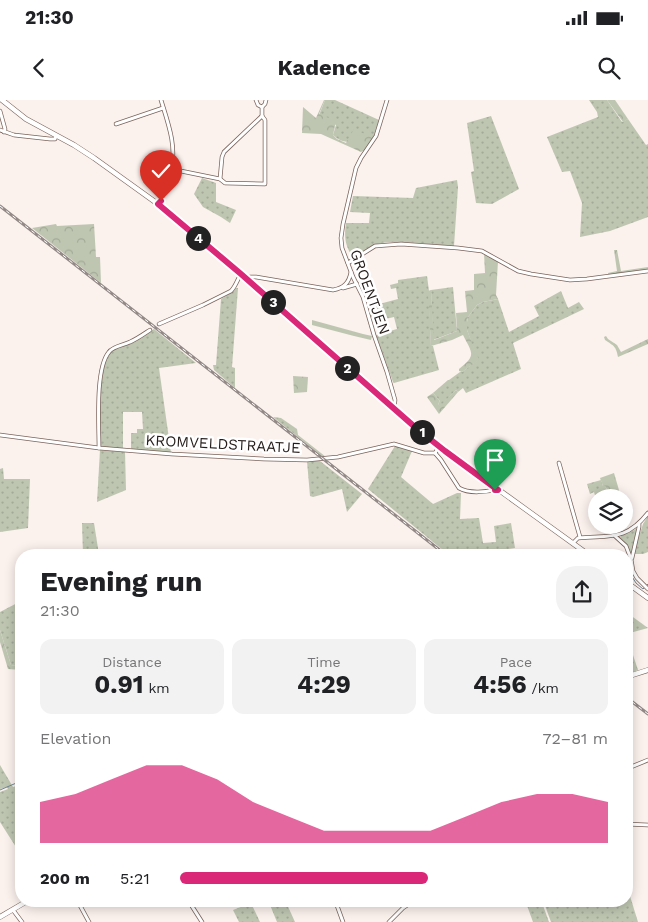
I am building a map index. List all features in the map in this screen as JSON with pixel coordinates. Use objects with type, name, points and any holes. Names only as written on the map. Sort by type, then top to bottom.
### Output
[{"type":"main road","points":[[2,100],[26,119],[94,158],[158,204],[439,446],[581,549]]},
{"type":"main road","points":[[633,587],[648,598]]},
{"type":"main road","points":[[633,675],[648,670]]},
{"type":"main road","points":[[0,917],[18,907]]},
{"type":"street","points":[[158,204],[161,201],[171,169],[173,144],[161,100]]},
{"type":"street","points":[[256,100],[256,103],[262,106]]},
{"type":"street","points":[[171,169],[220,179],[225,183],[265,184],[262,106],[266,100]]},
{"type":"street","name":"GROENTJEN","points":[[387,100],[376,136],[356,168],[343,224],[341,242],[351,271],[363,296],[395,400],[394,408]]},
{"type":"street","points":[[116,124],[163,108]]},
{"type":"street","points":[[0,112],[5,129],[2,131],[14,135],[50,140],[56,136]]},
{"type":"street","points":[[220,179],[224,152],[262,116]]},
{"type":"street","points":[[348,263],[375,246],[401,244],[482,251],[518,271],[570,280],[593,279],[648,271]]},
{"type":"street","points":[[340,289],[347,284],[351,271]]},
{"type":"street","points":[[159,324],[231,291],[241,274]]},
{"type":"street","points":[[248,280],[250,277],[256,277],[328,290],[357,284]]},
{"type":"street","points":[[99,448],[100,383],[104,362],[110,350],[130,342],[150,330]]},
{"type":"street","name":"KROMVELDSTRAATJE","points":[[0,435],[99,448],[264,459],[328,458],[394,444],[424,453],[435,453]]},
{"type":"street","points":[[439,446],[435,453],[459,488],[464,491],[498,490]]},
{"type":"street","points":[[559,463],[580,538]]},
{"type":"street","points":[[573,543],[580,538],[615,536],[632,530],[648,513]]},
{"type":"street","points":[[633,552],[640,528],[639,524]]},
{"type":"street","points":[[615,536],[627,549]]},
{"type":"street","points":[[633,571],[641,583],[648,589]]},
{"type":"street","points":[[633,766],[648,760]]},
{"type":"street","points":[[633,824],[648,825]]},
{"type":"street","points":[[81,907],[89,922]]},
{"type":"street","points":[[192,907],[202,922]]},
{"type":"street","points":[[338,907],[343,922]]},
{"type":"street","points":[[388,922],[404,907]]},
{"type":"street","points":[[13,910],[22,922]]},
{"type":"green space","points":[[324,100],[319,114],[336,121],[333,135],[346,143],[354,129],[373,138],[365,150],[361,152],[321,134],[302,133],[303,107],[316,118]]},
{"type":"green space","points":[[325,100],[335,100],[379,120],[373,138],[357,142],[347,142],[338,139],[333,135],[336,125],[319,115]]},
{"type":"green space","points":[[589,100],[607,100],[622,122],[628,119],[646,145],[648,144],[648,217],[610,231],[580,237],[582,203],[570,171],[562,172],[547,137],[598,117]]},
{"type":"green space","points":[[607,100],[615,100],[628,119],[623,122]]},
{"type":"green space","points":[[491,116],[519,189],[492,204],[476,203],[471,172],[474,171],[467,123]]},
{"type":"green space","points":[[202,178],[216,183],[216,202],[236,210],[230,223],[203,207],[194,194]]},
{"type":"green space","points":[[457,180],[454,246],[403,242],[384,243],[377,244],[353,258],[346,241],[346,223],[369,223],[370,213],[350,212],[353,196],[413,198],[416,188]]},
{"type":"green space","points":[[56,224],[57,226],[94,224],[96,257],[100,257],[101,283],[32,228]]},
{"type":"green space","points":[[614,250],[617,250],[621,271],[648,267],[648,270],[608,275],[608,273],[617,271]]},
{"type":"green space","points":[[484,253],[498,261],[496,295],[498,299],[477,305],[468,317],[467,330],[479,360],[462,372],[459,369],[471,357],[469,346],[463,335],[431,346],[428,291],[431,290],[434,340],[457,331],[456,313],[467,312],[465,291],[474,290],[474,274],[485,273]]},
{"type":"green space","points":[[427,276],[431,346],[433,346],[439,370],[394,383],[376,335],[397,329],[394,317],[372,322],[368,307],[398,299],[396,288],[391,289],[390,285],[398,283],[398,280]]},
{"type":"green space","points":[[453,287],[457,331],[433,340],[431,290]]},
{"type":"green space","points":[[238,288],[232,367],[235,368],[235,388],[214,370],[213,365],[216,365],[221,299]]},
{"type":"green space","points":[[561,291],[568,308],[579,302],[584,309],[513,343],[521,369],[466,393],[463,388],[458,392],[456,390],[440,407],[438,404],[440,401],[433,393],[448,380],[478,360],[467,330],[468,317],[477,305],[498,299],[509,332],[539,316],[534,306]]},
{"type":"green space","points":[[312,320],[372,336],[371,340],[312,325]]},
{"type":"green space","points":[[154,329],[196,363],[159,368],[171,453],[132,450],[131,433],[137,433],[137,429],[143,429],[142,412],[123,412],[123,449],[101,447],[99,427],[100,398],[106,359],[112,350],[131,343]]},
{"type":"green space","points":[[606,336],[617,345],[621,352],[648,339],[648,344],[618,357],[614,347],[605,340],[604,337]]},
{"type":"green space","points":[[293,376],[308,377],[307,392],[294,393]]},
{"type":"green space","points":[[456,390],[458,392],[439,414],[427,397],[433,393],[440,401],[438,404],[440,406]]},
{"type":"green space","points":[[273,417],[281,418],[297,429],[298,435],[326,457],[323,457]]},
{"type":"green space","points":[[395,446],[412,451],[401,477],[433,504],[461,493],[460,519],[479,518],[483,543],[496,542],[494,526],[511,523],[515,548],[442,549],[368,489]]},
{"type":"green space","points":[[100,450],[125,452],[126,490],[97,502]]},
{"type":"green space","points":[[307,461],[320,461],[362,494],[347,512],[342,489],[313,497],[310,496]]},
{"type":"green space","points":[[3,468],[4,479],[30,479],[28,528],[0,532],[0,469]]},
{"type":"green space","points":[[614,473],[619,489],[607,489],[603,486],[600,478]]},
{"type":"green space","points":[[601,480],[607,489],[588,489],[587,484]]},
{"type":"green space","points":[[648,516],[648,552],[633,554],[643,524]]},
{"type":"green space","points":[[82,523],[94,523],[98,549],[83,549]]},
{"type":"green space","points":[[633,530],[637,530],[632,549],[628,549],[620,538],[625,534],[633,534]]},
{"type":"green space","points":[[15,604],[15,666],[11,665],[0,630],[0,612]]},
{"type":"green space","points":[[633,617],[648,628],[633,632]]},
{"type":"green space","points":[[0,630],[11,665],[15,666],[15,670],[8,669],[0,642]]},
{"type":"green space","points":[[633,655],[638,670],[633,672]]},
{"type":"green space","points":[[0,765],[13,787],[15,786],[15,846],[0,822],[0,792],[8,789],[7,787],[0,789]]},
{"type":"green space","points":[[633,906],[638,922],[551,922],[546,907]]},
{"type":"green space","points":[[241,907],[253,907],[260,922],[239,922],[233,910]]},
{"type":"green space","points":[[271,907],[288,907],[295,922],[277,922]]},
{"type":"green space","points":[[528,907],[544,907],[549,922],[533,922]]},
{"type":"waterway","points":[[633,578],[643,589],[648,584]]},
{"type":"waterway","points":[[0,790],[15,784]]},
{"type":"railway","points":[[0,206],[438,549]]},
{"type":"railway","points":[[633,702],[648,714]]},
{"type":"route","points":[[161,201],[158,204],[241,274],[416,428],[498,490],[495,490]]}]
